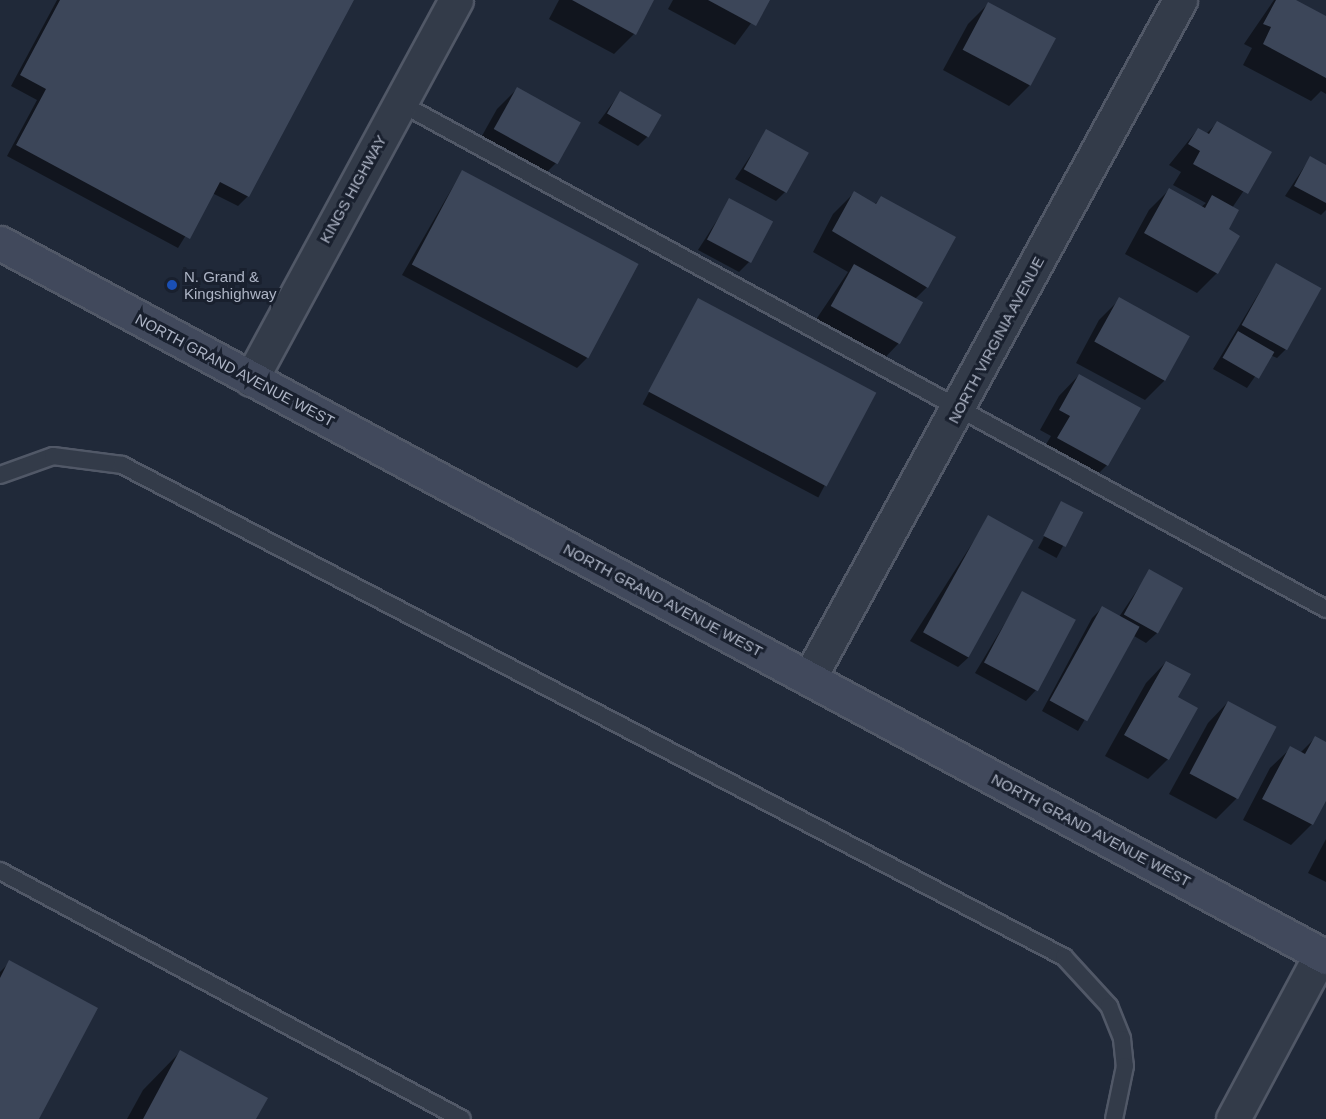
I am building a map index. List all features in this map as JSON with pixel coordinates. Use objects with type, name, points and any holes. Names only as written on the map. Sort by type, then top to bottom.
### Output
[{"type":"main road","name":"NORTH GRAND AVENUE WEST","points":[[0,243],[1324,956]]},
{"type":"street","name":"KINGS HIGHWAY","points":[[252,379],[456,0]]},
{"type":"street","name":"NORTH VIRGINIA AVENUE","points":[[809,678],[960,408],[1180,0]]},
{"type":"street","points":[[1233,1119],[1324,956]]},
{"type":"lane","points":[[400,103],[1326,609]]},
{"type":"lane","points":[[0,475],[53,456],[122,465],[1064,957],[1109,1006],[1122,1039],[1125,1066],[1114,1119]]},
{"type":"lane","points":[[0,871],[462,1119]]},
{"type":"building","points":[[60,0],[354,0],[249,197],[220,182],[190,239],[16,145],[46,89],[20,75]]},
{"type":"building","points":[[572,0],[654,0],[636,35]]},
{"type":"building","points":[[708,0],[770,0],[756,26]]},
{"type":"building","points":[[1276,0],[1296,0],[1326,16],[1326,78],[1263,44],[1271,27],[1263,24]]},
{"type":"building","points":[[988,2],[1056,38],[1031,86],[963,50]]},
{"type":"building","points":[[517,87],[581,122],[558,164],[494,129]]},
{"type":"building","points":[[620,91],[662,115],[649,138],[607,114]]},
{"type":"building","points":[[1217,121],[1272,152],[1248,194],[1193,164],[1200,151],[1188,144],[1198,128],[1209,134]]},
{"type":"building","points":[[766,129],[809,153],[787,193],[744,169]]},
{"type":"building","points":[[1310,156],[1326,165],[1326,203],[1294,186]]},
{"type":"building","points":[[462,170],[639,264],[588,358],[412,264]]},
{"type":"building","points":[[1169,188],[1205,208],[1212,195],[1239,210],[1229,229],[1240,236],[1218,274],[1144,233]]},
{"type":"building","points":[[854,191],[876,204],[881,196],[956,237],[928,288],[832,231]]},
{"type":"building","points":[[729,198],[773,221],[751,263],[707,239]]},
{"type":"building","points":[[1276,263],[1321,288],[1287,350],[1242,325]]},
{"type":"building","points":[[854,264],[923,302],[900,344],[831,306]]},
{"type":"building","points":[[1119,297],[1190,336],[1165,381],[1094,342]]},
{"type":"building","points":[[698,298],[876,393],[827,486],[648,392]]},
{"type":"building","points":[[1238,331],[1274,352],[1259,379],[1222,358]]},
{"type":"building","points":[[1079,374],[1141,408],[1108,466],[1057,438],[1070,416],[1059,410]]},
{"type":"building","points":[[1061,501],[1083,512],[1066,547],[1043,536]]},
{"type":"building","points":[[988,515],[1033,540],[969,657],[923,632]]},
{"type":"building","points":[[1149,569],[1183,588],[1158,633],[1124,614]]},
{"type":"building","points":[[1022,591],[1076,620],[1038,691],[984,663]]},
{"type":"building","points":[[1102,606],[1140,627],[1087,721],[1050,700]]},
{"type":"building","points":[[1166,661],[1191,674],[1178,697],[1198,708],[1169,760],[1124,735]]},
{"type":"building","points":[[1228,701],[1277,727],[1238,799],[1190,773]]},
{"type":"building","points":[[1315,736],[1326,742],[1326,801],[1313,825],[1262,799],[1290,746],[1305,754]]},
{"type":"building","points":[[9,960],[98,1008],[39,1119],[0,1119],[0,978]]},
{"type":"building","points":[[180,1050],[268,1098],[256,1119],[143,1119]]},
{"type":"place","name":"N. Grand & Kingshighway","points":[[172,285]]}]
